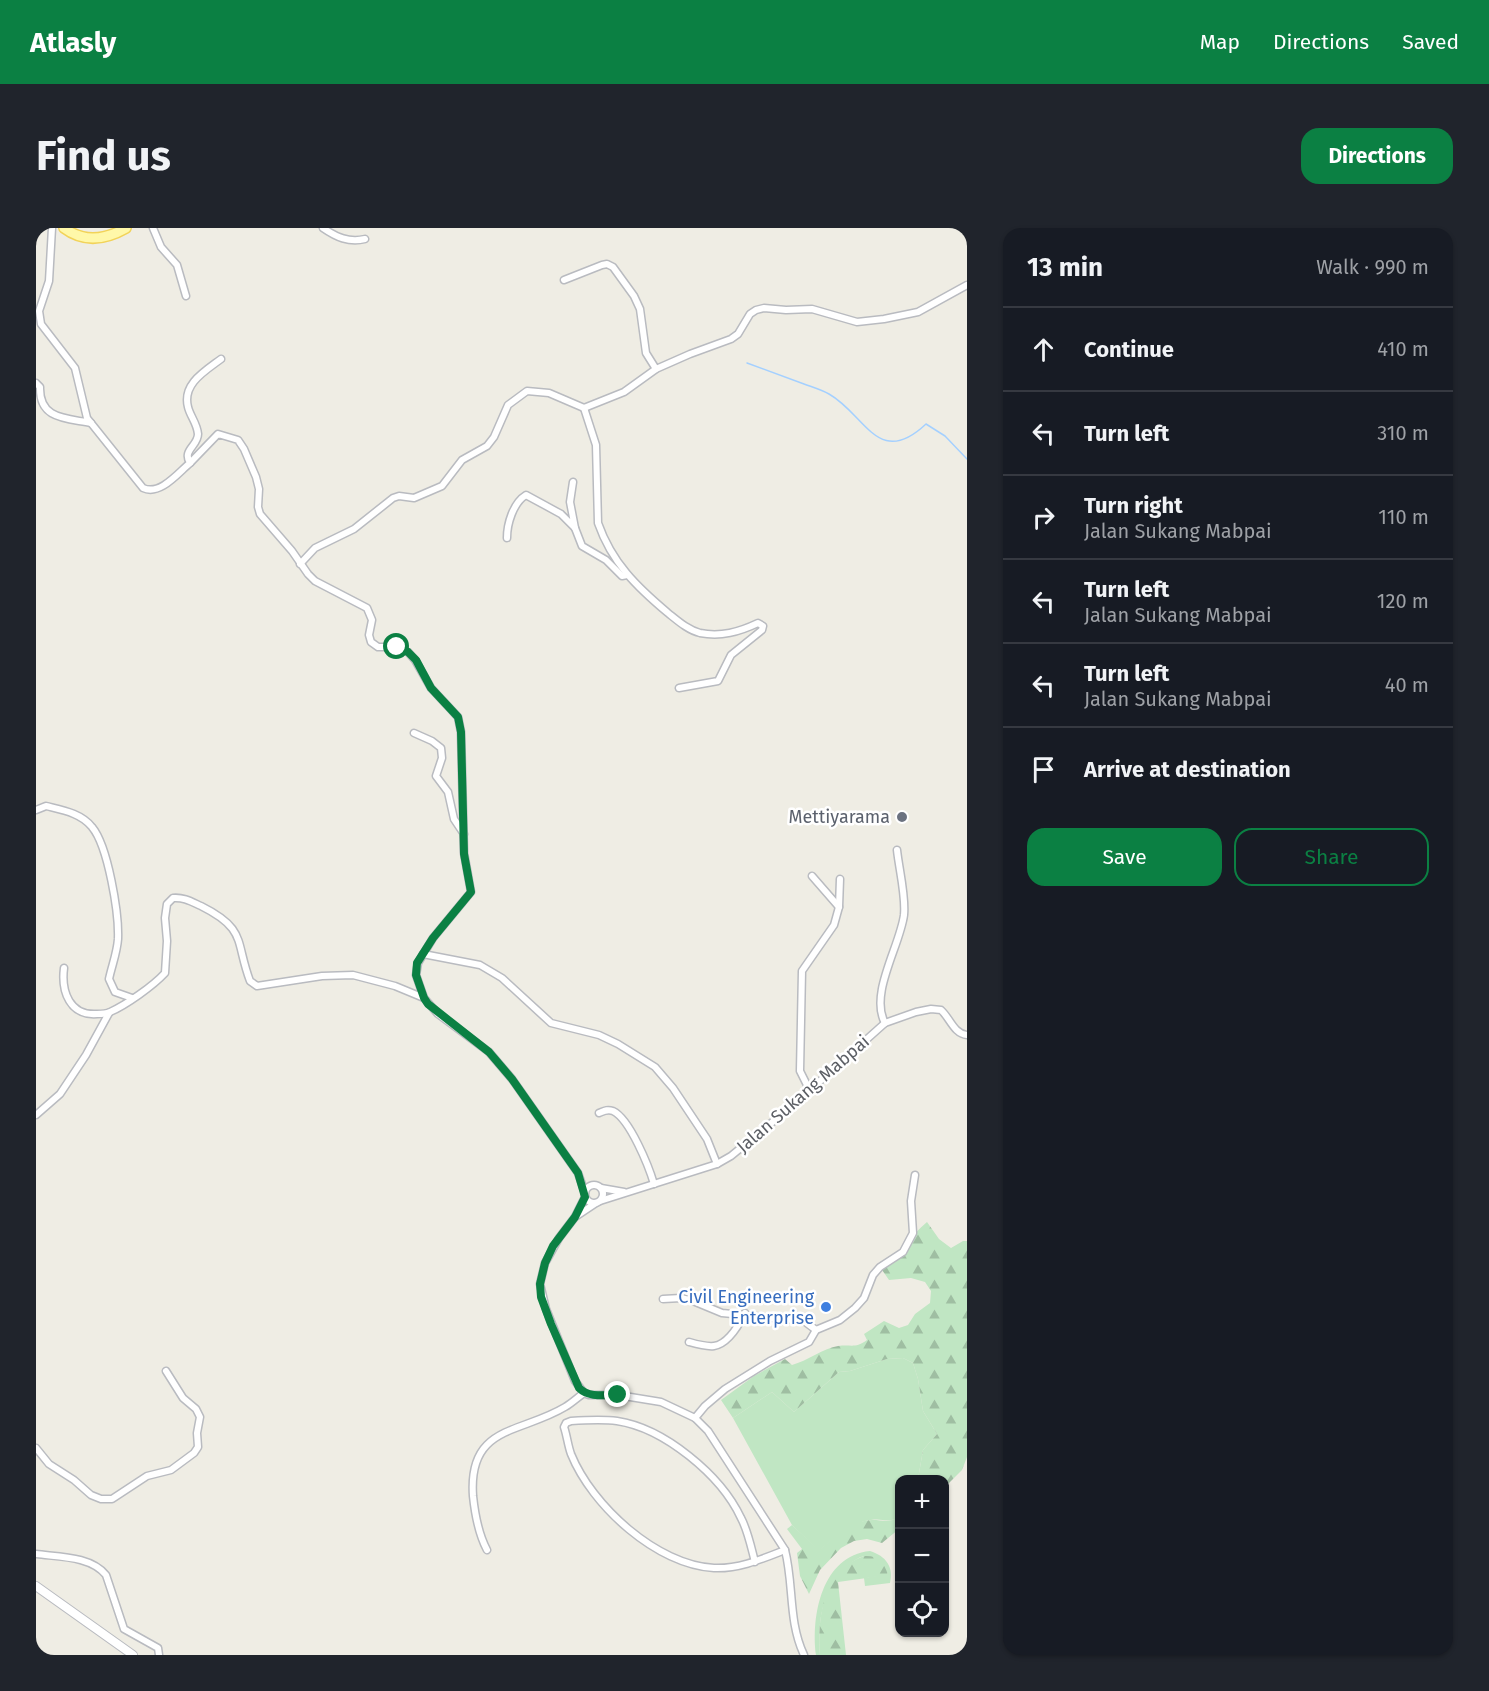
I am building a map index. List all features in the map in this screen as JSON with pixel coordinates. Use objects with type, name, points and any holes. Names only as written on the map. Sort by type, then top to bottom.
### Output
[{"type":"main road","points":[[64,228],[79,236],[96,239],[107,238],[126,228]]},
{"type":"street","points":[[52,228],[49,281],[39,310],[39,319],[75,368],[85,411],[91,423],[139,483],[149,491],[157,490],[190,463],[218,434],[238,440],[256,477],[260,514],[315,581],[366,608],[372,620],[369,635],[371,642],[378,647],[397,647],[408,652],[416,660],[431,688],[458,717],[461,732],[464,854],[471,892],[433,938],[415,971],[424,998],[438,1014],[489,1052],[512,1079],[578,1173],[585,1195],[590,1202],[598,1202],[603,1195],[599,1187],[578,1173]]},
{"type":"street","points":[[153,228],[161,247],[177,265],[186,296]]},
{"type":"street","points":[[323,228],[340,238],[353,241],[365,239]]},
{"type":"street","points":[[564,280],[602,264],[613,267],[634,296],[640,309],[646,353],[656,369]]},
{"type":"street","points":[[300,564],[315,548],[354,529],[393,498],[399,496],[414,498],[442,486],[462,460],[487,446],[495,437],[508,405],[520,394],[528,391],[549,393],[584,408],[624,392],[656,369],[731,339],[738,334],[750,314],[756,310],[764,308],[812,309],[857,322],[884,319],[918,312],[967,285]]},
{"type":"street","points":[[190,463],[188,452],[197,440],[198,434],[196,422],[188,406],[188,392],[194,379],[220,359]]},
{"type":"street","points":[[36,383],[40,387],[39,399],[47,411],[75,422],[91,423]]},
{"type":"street","points":[[584,408],[596,445],[598,523],[602,535],[638,589],[683,625],[697,632],[730,634],[758,623],[763,626],[762,630],[731,655],[718,681],[679,688]]},
{"type":"street","points":[[573,482],[570,502],[575,528],[582,546],[606,560],[622,576],[627,575]]},
{"type":"street","points":[[507,538],[507,530],[514,509],[526,495],[561,514],[575,528]]},
{"type":"street","points":[[414,733],[441,748],[442,758],[436,776],[448,792],[454,819],[464,834]]},
{"type":"street","points":[[36,810],[46,806],[82,818],[92,827],[102,844],[117,918],[116,959],[109,979],[115,992],[132,998]]},
{"type":"street","points":[[885,1023],[881,993],[902,929],[904,911],[897,849]]},
{"type":"street","points":[[812,876],[839,907]]},
{"type":"street","points":[[809,1089],[800,1071],[802,971],[834,925],[839,907],[840,879]]},
{"type":"street","points":[[64,968],[64,987],[70,1005],[85,1014],[109,1013],[165,974],[167,904],[173,898],[179,898],[191,901],[225,920],[240,942],[250,981],[257,986],[322,975],[353,975],[395,986],[424,998]]},
{"type":"street","points":[[423,954],[480,965],[502,978],[551,1023],[599,1035],[655,1067],[673,1088],[707,1139],[717,1164]]},
{"type":"street","name":"Jalan Sukang Mabpai","points":[[575,1217],[598,1202],[717,1164],[746,1144],[885,1023],[916,1012],[941,1010],[960,1034],[967,1035]]},
{"type":"street","points":[[36,1115],[60,1094],[109,1013]]},
{"type":"street","points":[[599,1113],[606,1110],[615,1112],[635,1138],[654,1184]]},
{"type":"street","points":[[695,1418],[724,1389],[770,1361],[809,1342],[816,1330],[847,1316],[864,1298],[873,1275],[880,1267],[903,1252],[913,1233],[911,1201],[915,1175]]},
{"type":"street","points":[[585,1195],[588,1187],[599,1187]]},
{"type":"street","name":"Jalan Sukang Mabpai","points":[[599,1187],[628,1192]]},
{"type":"street","name":"Jalan Sukang Mabpai","points":[[584,1393],[575,1381],[568,1365],[540,1290],[545,1263],[553,1246],[575,1217],[585,1195]]},
{"type":"street","points":[[663,1299],[681,1298],[693,1300],[722,1312],[804,1321],[816,1330]]},
{"type":"street","points":[[689,1342],[714,1346],[722,1343],[733,1333],[745,1313]]},
{"type":"street","points":[[36,1448],[50,1464],[87,1492],[101,1499],[112,1499],[147,1476],[171,1470],[194,1453],[198,1447],[197,1433],[200,1418],[196,1409],[183,1398],[165,1371]]},
{"type":"street","points":[[487,1550],[479,1535],[474,1506],[473,1470],[484,1448],[502,1433],[565,1407],[584,1393],[661,1402],[695,1418],[715,1441],[785,1550],[790,1602],[797,1640],[804,1655]]},
{"type":"street","points":[[755,1562],[741,1517],[729,1498],[708,1473],[671,1443],[618,1421],[580,1420],[566,1424],[564,1427],[571,1454],[600,1501],[636,1535],[652,1546],[687,1564],[715,1568],[755,1562],[785,1550]]},
{"type":"street","points":[[36,1554],[91,1562],[100,1568],[106,1575],[124,1629],[158,1648],[159,1655]]},
{"type":"street","points":[[36,1586],[134,1655]]},
{"type":"green space","points":[[927,1222],[939,1239],[951,1248],[967,1241],[967,1457],[962,1470],[949,1483],[949,1475],[919,1475],[923,1450],[937,1434],[923,1411],[913,1363],[903,1358],[887,1359],[850,1371],[839,1372],[794,1412],[772,1392],[733,1418],[721,1400],[754,1376],[785,1359],[792,1365],[833,1347],[859,1344],[867,1340],[864,1334],[884,1321],[899,1328],[908,1325],[915,1314],[930,1303],[931,1291],[925,1282],[911,1278],[889,1280],[880,1267],[893,1257]]},
{"type":"green space","points":[[903,1358],[913,1363],[923,1411],[937,1434],[923,1450],[919,1475],[895,1475],[895,1519],[865,1521],[851,1527],[819,1551],[792,1525],[733,1418],[772,1392],[794,1412],[839,1372],[850,1371],[887,1359]]},
{"type":"green space","points":[[895,1519],[895,1532],[882,1543],[867,1539],[854,1541],[841,1548],[820,1570],[809,1594],[800,1576],[797,1553],[802,1549],[787,1529],[792,1525],[819,1550],[843,1530],[857,1523],[872,1520]]},
{"type":"green space","points":[[870,1551],[888,1563],[891,1572],[890,1583],[865,1586],[864,1578],[888,1574],[864,1556],[847,1566],[833,1585],[824,1603],[819,1634],[820,1655],[816,1655],[816,1623],[823,1590],[841,1564],[854,1555]]},
{"type":"green space","points":[[864,1556],[880,1560],[888,1575],[838,1582],[846,1655],[820,1655],[820,1626],[825,1597],[839,1572]]},
{"type":"waterway","points":[[747,363],[829,394],[842,403],[873,434],[884,440],[896,441],[910,436],[926,424],[945,436],[967,459]]},
{"type":"place","name":"Mettiyarama","points":[[902,817]]},
{"type":"place","name":"Civil Engineering Enterprise","points":[[826,1307]]},
{"type":"route","points":[[397,647],[408,652],[416,660],[431,688],[458,717],[461,732],[464,854],[471,892],[433,938],[417,963],[416,975],[428,1004],[489,1052],[512,1079],[578,1173],[585,1197],[575,1217],[553,1246],[545,1263],[540,1284],[541,1297],[579,1388],[589,1395],[618,1395]]}]
